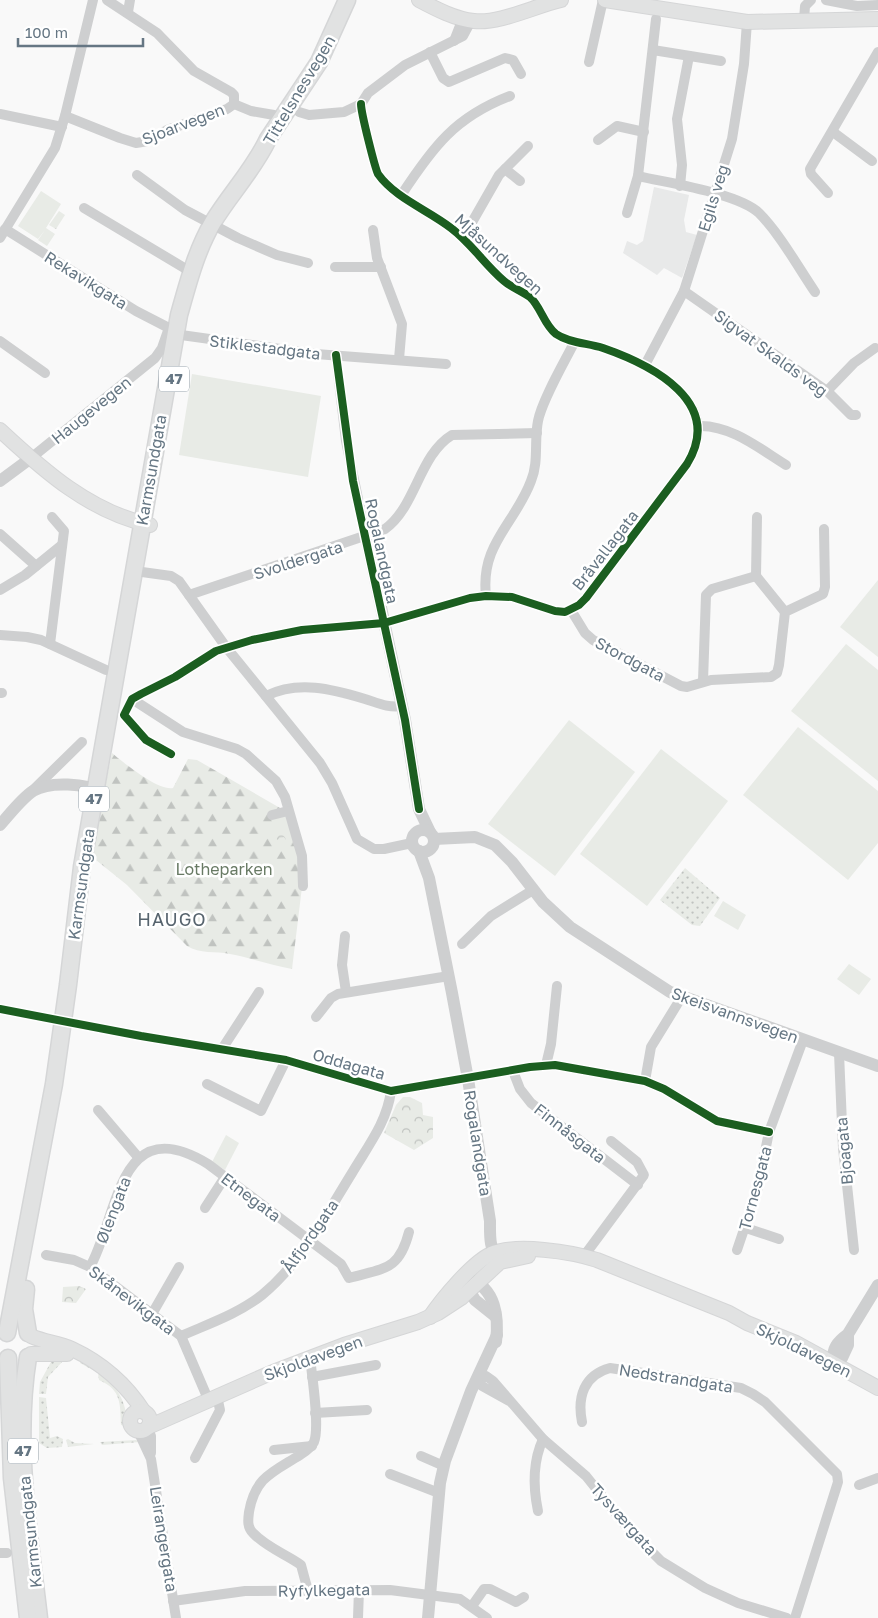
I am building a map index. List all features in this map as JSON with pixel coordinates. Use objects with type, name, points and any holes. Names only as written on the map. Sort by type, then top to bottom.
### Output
[{"type":"main road","name":"Tittelsnesvegen","points":[[210,230],[320,62],[347,0]]},
{"type":"main road","name":"Tittelsnesvegen","points":[[262,152],[272,142],[321,71],[360,0]]},
{"type":"main road","points":[[419,0],[464,18],[499,18],[561,0]]},
{"type":"main road","points":[[433,0],[464,18]]},
{"type":"main road","points":[[605,0],[747,22],[878,19]]},
{"type":"main road","name":"Karmsundgata","points":[[29,1335],[24,1309],[26,1276],[63,1064],[89,872],[97,793],[146,524],[175,333],[198,249],[210,230]]},
{"type":"main road","name":"Karmsundgata","points":[[175,333],[210,230]]},
{"type":"main road","points":[[0,430],[31,458],[91,503],[120,516],[146,524]]},
{"type":"main road","name":"Karmsundgata","points":[[4,1335],[54,1084],[82,867],[142,572],[146,524]]},
{"type":"main road","name":"Skjoldavegen","points":[[430,1316],[462,1277],[498,1256],[552,1251],[584,1256],[729,1313],[787,1331],[878,1381]]},
{"type":"main road","name":"Skjoldavegen","points":[[114,1377],[130,1417],[137,1411],[145,1423],[172,1418],[207,1400],[310,1358],[344,1345],[418,1322],[451,1306],[473,1287],[498,1256]]},
{"type":"main road","points":[[4,1335],[16,1329],[72,1349],[100,1365],[124,1384],[145,1423]]},
{"type":"main road","name":"47","points":[[4,1335],[2,1343],[4,1355]]},
{"type":"main road","name":"47","points":[[29,1335],[33,1343],[29,1356]]},
{"type":"main road","points":[[4,1355],[18,1361],[29,1356],[80,1354]]},
{"type":"main road","name":"Karmsundgata","points":[[4,1355],[12,1478],[28,1618]]},
{"type":"main road","name":"Karmsundgata","points":[[29,1356],[22,1392],[21,1421],[26,1500],[39,1618]]},
{"type":"main road","name":"Skjoldavegen","points":[[836,1358],[878,1388]]},
{"type":"street","points":[[2,234],[46,167],[62,127],[92,0]]},
{"type":"street","points":[[107,0],[128,12],[157,33],[194,71],[231,92],[234,95],[234,104]]},
{"type":"street","points":[[128,12],[130,0]]},
{"type":"street","points":[[589,62],[605,0]]},
{"type":"street","points":[[804,20],[805,6],[811,0]]},
{"type":"street","points":[[826,0],[857,6],[878,5]]},
{"type":"street","points":[[299,112],[309,115],[344,112],[361,104],[363,98],[405,65],[454,40],[464,18]]},
{"type":"street","points":[[627,213],[638,176],[656,19]]},
{"type":"street","name":"Egils veg","points":[[645,365],[684,291],[715,194],[735,124],[744,64],[747,22]]},
{"type":"street","points":[[653,50],[721,61]]},
{"type":"street","points":[[430,52],[443,78],[449,82],[505,58],[514,60],[521,74]]},
{"type":"street","points":[[828,194],[811,174],[810,169],[878,52]]},
{"type":"street","points":[[680,186],[682,165],[677,119],[689,56]]},
{"type":"street","points":[[402,194],[434,148],[450,130],[483,108],[510,96]]},
{"type":"street","name":"Sjoarvegen","points":[[65,116],[136,143],[148,141],[167,130],[227,109],[234,104],[251,111],[274,115]]},
{"type":"street","name":"Mjåsundvegen","points":[[361,104],[374,164],[382,178],[463,238],[502,280],[530,297],[554,332],[645,365],[684,394],[699,426]]},
{"type":"street","points":[[0,114],[62,127]]},
{"type":"street","points":[[598,140],[617,126],[644,132]]},
{"type":"street","points":[[832,132],[872,161]]},
{"type":"street","points":[[463,238],[505,169],[528,146]]},
{"type":"street","points":[[505,169],[520,181]]},
{"type":"street","points":[[137,174],[149,181],[210,230],[263,250],[308,263]]},
{"type":"street","points":[[638,176],[715,194],[740,202],[758,213],[815,292]]},
{"type":"street","points":[[84,208],[192,272]]},
{"type":"street","points":[[373,230],[381,267],[402,324],[398,359]]},
{"type":"street","name":"Rekavikgata","points":[[2,234],[175,333]]},
{"type":"street","points":[[336,267],[381,267]]},
{"type":"street","name":"Sigvat Skalds veg","points":[[684,291],[827,391],[852,415],[856,415]]},
{"type":"street","name":"Stiklestadgata","points":[[175,333],[336,356],[398,359],[446,364]]},
{"type":"street","name":"Haugevegen","points":[[0,481],[155,358],[175,333]]},
{"type":"street","points":[[0,340],[45,373]]},
{"type":"street","points":[[486,596],[484,579],[490,552],[526,492],[534,473],[537,433],[542,408],[575,341]]},
{"type":"street","points":[[827,391],[854,362],[875,348]]},
{"type":"street","name":"Rogalandgata","points":[[336,356],[346,441],[402,706],[429,878],[468,1079],[490,1221],[498,1256]]},
{"type":"street","points":[[699,426],[713,426],[726,430],[786,465]]},
{"type":"street","name":"Bråvallagata","points":[[132,699],[226,647],[302,630],[384,623],[470,598],[486,596],[512,597],[556,611],[571,610],[586,598],[687,464],[696,446],[699,426]]},
{"type":"street","name":"Svoldergata","points":[[189,596],[366,537],[391,525],[435,451],[452,435],[537,433]]},
{"type":"street","points":[[50,644],[64,531],[52,516]]},
{"type":"street","points":[[757,517],[756,576],[785,612],[823,594],[825,587],[824,529]]},
{"type":"street","points":[[0,534],[36,566]]},
{"type":"street","points":[[0,590],[36,566],[62,545]]},
{"type":"street","points":[[142,572],[171,576],[179,581],[226,647],[332,783],[357,839],[374,849],[423,842]]},
{"type":"street","points":[[703,682],[706,595],[712,590],[756,576]]},
{"type":"street","name":"Stordgata","points":[[571,610],[584,633],[593,640],[681,686],[687,687],[703,682],[771,677],[776,673],[785,612]]},
{"type":"street","points":[[0,635],[27,637],[50,644],[106,670]]},
{"type":"street","points":[[266,696],[297,686],[349,694],[387,707],[402,706]]},
{"type":"street","points":[[171,754],[146,740],[124,715],[132,699],[183,732],[231,747],[246,754],[280,787],[302,856],[303,886]]},
{"type":"street","points":[[0,825],[82,742]]},
{"type":"street","points":[[31,792],[39,788],[52,786],[86,786],[97,793]]},
{"type":"street","points":[[272,815],[288,811]]},
{"type":"street","name":"Skeisvannsvegen","points":[[423,842],[465,836],[490,842],[504,852],[533,890],[556,915],[587,939],[657,985],[682,998],[878,1066]]},
{"type":"street","points":[[462,944],[491,916],[533,890]]},
{"type":"street","points":[[345,936],[342,965],[346,992]]},
{"type":"street","points":[[316,1017],[331,998],[346,992],[449,976]]},
{"type":"street","points":[[546,1065],[551,1044],[557,986]]},
{"type":"street","points":[[222,1049],[259,992]]},
{"type":"street","points":[[644,1080],[651,1048],[682,998]]},
{"type":"street","name":"Oddagata","points":[[141,1036],[286,1060],[392,1091],[546,1065],[644,1080],[664,1089],[717,1120],[769,1132]]},
{"type":"street","name":"Tornesgata","points":[[737,1250],[757,1191],[769,1132],[803,1040]]},
{"type":"street","name":"Bjoagata","points":[[839,1053],[843,1148],[854,1250]]},
{"type":"street","points":[[207,1084],[261,1111],[286,1060]]},
{"type":"street","name":"Finnåsgata","points":[[513,1071],[520,1089],[531,1103],[638,1185]]},
{"type":"street","name":"Ålfjordgata","points":[[181,1336],[227,1316],[260,1296],[285,1273],[309,1241],[378,1131],[392,1091]]},
{"type":"street","name":"Ølengata","points":[[90,1267],[126,1174],[138,1157],[98,1110]]},
{"type":"street","points":[[584,1256],[644,1175],[630,1156],[612,1141]]},
{"type":"street","name":"Etnegata","points":[[138,1157],[158,1150],[184,1153],[196,1157],[342,1264],[349,1278],[394,1264],[401,1256],[409,1232]]},
{"type":"street","points":[[205,1208],[225,1178]]},
{"type":"street","points":[[746,1228],[779,1239]]},
{"type":"street","name":"Skånevikgata","points":[[46,1255],[74,1260],[90,1267],[181,1336],[207,1400]]},
{"type":"street","points":[[152,1314],[179,1267]]},
{"type":"street","points":[[428,1618],[439,1493],[444,1466],[465,1412],[482,1380],[497,1335],[498,1325],[495,1316],[475,1300],[473,1287],[462,1277]]},
{"type":"street","points":[[836,1358],[848,1345],[848,1334],[878,1285]]},
{"type":"street","points":[[308,1591],[301,1566],[258,1537],[250,1529],[248,1518],[254,1491],[262,1480],[312,1446],[316,1436],[310,1358]]},
{"type":"street","points":[[312,1378],[376,1365]]},
{"type":"street","name":"Nedstrandgata","points":[[582,1422],[581,1398],[588,1381],[595,1374],[610,1368],[741,1388],[765,1402],[837,1474],[838,1482],[795,1618]]},
{"type":"street","name":"Tysværgata","points":[[482,1380],[510,1402],[543,1439],[586,1476],[626,1526],[661,1561],[705,1588],[738,1603],[787,1618]]},
{"type":"street","points":[[195,1458],[220,1410],[207,1400]]},
{"type":"street","points":[[315,1413],[367,1410]]},
{"type":"street","name":"Leirangergata","points":[[145,1423],[150,1436],[151,1460],[176,1618]]},
{"type":"street","points":[[538,1511],[534,1490],[538,1451],[543,1439]]},
{"type":"street","points":[[274,1450],[312,1446]]},
{"type":"street","points":[[421,1456],[444,1466]]},
{"type":"street","points":[[390,1474],[439,1493]]},
{"type":"street","points":[[859,1485],[878,1478]]},
{"type":"street","points":[[472,1606],[484,1589],[490,1589],[516,1602],[524,1597]]},
{"type":"street","points":[[358,1618],[359,1590]]},
{"type":"street","name":"Ryfylkegata","points":[[174,1601],[245,1591],[359,1590],[430,1594],[460,1599],[487,1618]]},
{"type":"shaded area","points":[[654,187],[689,195],[684,220],[686,232],[697,235],[682,278],[664,268],[657,275],[623,253],[627,241],[637,245],[643,241]]},
{"type":"green space","points":[[41,191],[61,204],[46,228],[55,234],[47,246],[38,240],[45,230],[38,239],[18,226]]},
{"type":"green space","points":[[59,211],[65,215],[56,229],[49,225]]},
{"type":"green space","points":[[192,374],[321,396],[308,477],[179,455]]},
{"type":"green space","points":[[878,580],[878,657],[840,627]]},
{"type":"green space","points":[[846,644],[878,670],[878,781],[791,711]]},
{"type":"green space","points":[[569,720],[635,772],[555,876],[488,824]]},
{"type":"green space","points":[[798,727],[878,791],[878,843],[848,880],[743,795]]},
{"type":"green space","points":[[661,749],[728,801],[647,906],[580,854]]},
{"type":"green space","name":"Lotheparken","points":[[112,753],[150,781],[167,788],[173,788],[188,759],[197,760],[287,812],[291,819],[302,887],[292,969],[230,954],[192,949],[127,885],[91,856]]},
{"type":"green space","points":[[286,818],[293,838],[286,840],[284,837],[274,841],[270,834],[279,829],[276,821]]},
{"type":"green space","points":[[685,868],[720,898],[700,926],[692,925],[660,900]]},
{"type":"green space","points":[[723,901],[746,915],[738,930],[714,916]]},
{"type":"green space","points":[[849,964],[871,979],[859,995],[837,979]]},
{"type":"green space","points":[[403,1097],[410,1097],[422,1103],[423,1115],[433,1117],[433,1138],[414,1150],[384,1133],[396,1105]]},
{"type":"green space","points":[[226,1135],[239,1143],[225,1170],[212,1162]]},
{"type":"green space","points":[[79,1286],[86,1289],[76,1303],[62,1302],[63,1287]]},
{"type":"green space","points":[[52,1360],[64,1360],[48,1377],[46,1394],[39,1394],[40,1382]]},
{"type":"green space","points":[[80,1360],[98,1371],[114,1386],[124,1405],[126,1426],[121,1425],[120,1404],[116,1393],[107,1384],[99,1380],[98,1373],[80,1363]]},
{"type":"green space","points":[[39,1397],[46,1398],[50,1438],[57,1436],[63,1439],[62,1447],[47,1448],[39,1443]]},
{"type":"green space","points":[[68,1439],[75,1443],[94,1444],[68,1447],[66,1440]]},
{"type":"green space","points":[[136,1440],[140,1442],[102,1445],[100,1442]]},
{"type":"cycle path","points":[[171,754],[146,740],[124,715],[132,699],[175,677],[216,651],[252,640],[302,630],[384,623],[470,598],[486,596],[512,597],[555,611],[565,612],[579,605],[687,464],[696,442],[697,422],[690,405],[678,389],[661,376],[622,355],[556,334],[548,326],[530,297],[504,281],[451,228],[403,197],[385,182],[376,170],[361,104]]},
{"type":"cycle path","points":[[336,355],[353,481],[405,720],[419,809]]},
{"type":"cycle path","points":[[0,1009],[141,1036],[286,1060],[391,1091],[530,1067],[555,1065],[645,1081],[664,1089],[717,1121],[769,1132]]},
{"type":"district","name":"HAUGO","points":[[172,920]]}]
